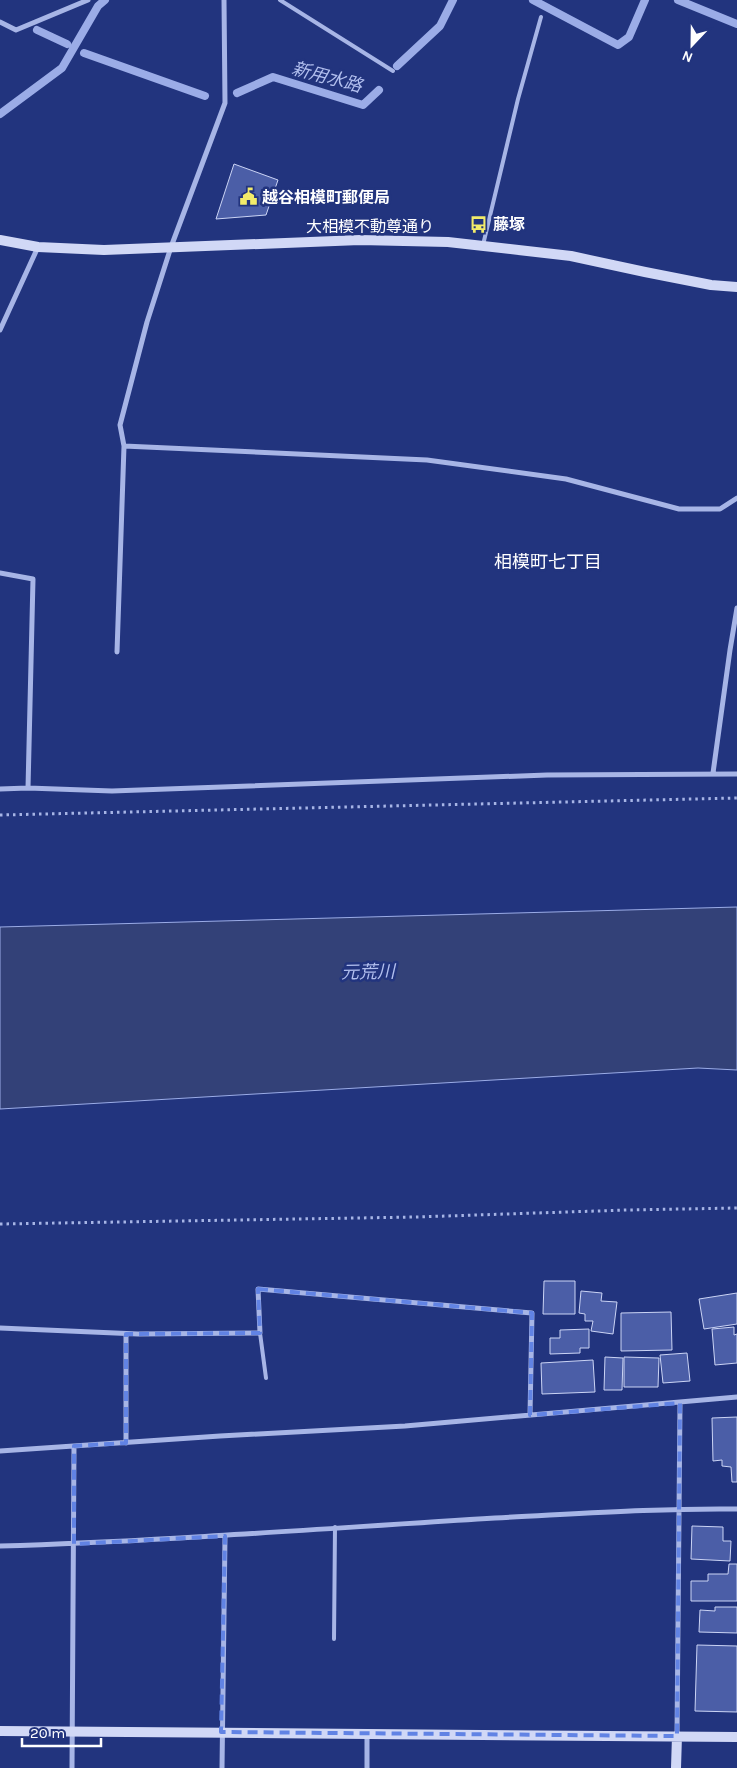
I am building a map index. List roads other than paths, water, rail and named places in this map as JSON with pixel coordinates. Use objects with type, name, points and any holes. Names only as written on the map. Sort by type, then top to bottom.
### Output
[{"type":"street","points":[[0,22],[16,30],[88,0]]},
{"type":"street","points":[[118,652],[124,446],[120,425],[147,322],[171,247],[225,102],[224,0]]},
{"type":"street","name":"大相模不動尊通り","points":[[0,240],[38,247],[104,250],[360,240],[448,242],[571,256],[645,272],[737,287]]},
{"type":"street","points":[[0,330],[38,247]]},
{"type":"street","points":[[124,446],[427,460],[566,479],[679,509],[720,509],[737,498]]},
{"type":"street","points":[[0,573],[33,579],[28,788]]},
{"type":"street","points":[[713,773],[737,608]]},
{"type":"street","points":[[0,789],[112,791],[547,775],[737,774]]},
{"type":"street","points":[[0,1328],[126,1334],[260,1333],[258,1290],[532,1313],[530,1415]]},
{"type":"street","points":[[126,1334],[126,1443]]},
{"type":"street","points":[[0,1451],[405,1426],[737,1397]]},
{"type":"street","points":[[676,1768],[680,1403]]},
{"type":"street","points":[[72,1768],[74,1446]]},
{"type":"street","points":[[0,1546],[225,1536],[679,1508],[737,1509]]},
{"type":"street","points":[[222,1768],[225,1536]]},
{"type":"street","points":[[0,1731],[737,1737]]},
{"type":"street","points":[[367,1734],[367,1768]]},
{"type":"lane","points":[[280,0],[393,71]]},
{"type":"lane","points":[[483,245],[518,99],[541,17]]},
{"type":"lane","points":[[260,1333],[266,1378]]},
{"type":"lane","points":[[334,1639],[335,1528]]},
{"type":"water","name":"元荒川","points":[[737,907],[737,1070],[698,1068],[0,1109],[0,927]]},
{"type":"waterway","points":[[0,114],[62,68],[98,6],[105,0]]},
{"type":"waterway","name":"新用水路","points":[[397,66],[440,26],[453,0]]},
{"type":"waterway","name":"新用水路","points":[[533,0],[618,45],[629,37],[645,0]]},
{"type":"waterway","name":"新用水路","points":[[678,0],[737,24]]},
{"type":"waterway","name":"新用水路","points":[[37,30],[67,44]]},
{"type":"waterway","name":"新用水路","points":[[84,53],[205,96]]},
{"type":"waterway","name":"新用水路","points":[[237,93],[273,77],[363,105],[379,90]]},
{"type":"place","name":"越谷相模町郵便局","points":[[248,197]]},
{"type":"place","name":"藤塚","points":[[479,224]]},
{"type":"district","name":"相模町七丁目","points":[[548,562]]}]
